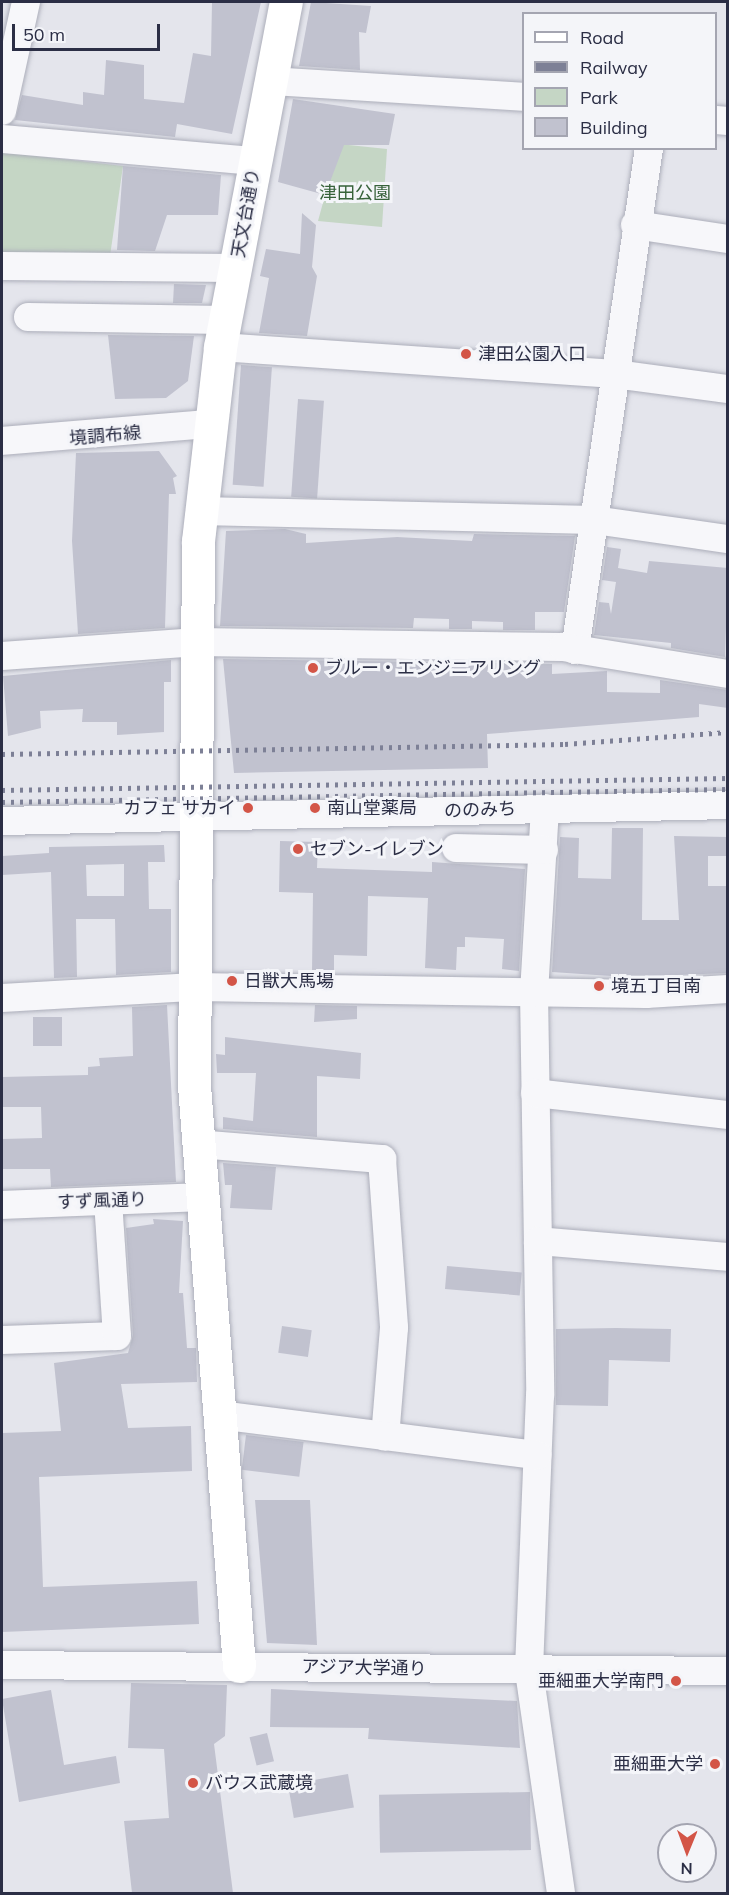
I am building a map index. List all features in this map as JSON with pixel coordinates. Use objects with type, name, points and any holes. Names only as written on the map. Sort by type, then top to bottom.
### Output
[{"type":"main road","name":"天文台通り","points":[[239,1666],[198,1144],[195,987],[200,511],[209,424],[223,333],[286,2]]},
{"type":"street","points":[[2,111],[26,2]]},
{"type":"street","points":[[271,81],[522,97]]},
{"type":"street","points":[[2,139],[255,161]]},
{"type":"street","points":[[575,650],[635,225],[649,150]]},
{"type":"street","points":[[635,225],[728,239]]},
{"type":"street","points":[[2,266],[236,268]]},
{"type":"street","points":[[28,317],[223,333],[615,374],[728,389]]},
{"type":"street","name":"境調布線","points":[[2,441],[209,424]]},
{"type":"street","points":[[200,511],[594,519],[728,539]]},
{"type":"street","points":[[2,656],[197,642],[575,650],[728,674]]},
{"type":"street","name":"ののみち","points":[[2,821],[728,806]]},
{"type":"street","points":[[545,808],[534,992],[538,1241],[537,1455],[529,1671],[561,1893]]},
{"type":"street","points":[[456,848],[544,850]]},
{"type":"street","points":[[2,998],[195,987],[534,992],[728,989]]},
{"type":"street","points":[[535,1093],[728,1115]]},
{"type":"street","points":[[198,1144],[382,1159],[394,1328],[385,1437]]},
{"type":"street","name":"すず風通り","points":[[2,1205],[201,1197]]},
{"type":"street","points":[[2,1340],[117,1336],[108,1201]]},
{"type":"street","points":[[538,1241],[728,1257]]},
{"type":"street","points":[[219,1415],[537,1455]]},
{"type":"street","name":"アジア大学通り","points":[[2,1665],[728,1671]]},
{"type":"green space","name":"津田公園","points":[[339,144],[387,149],[382,227],[318,221]]},
{"type":"green space","points":[[2,152],[123,166],[109,263],[2,260]]},
{"type":"building","points":[[212,2],[261,2],[232,134],[177,124],[175,137],[15,120],[22,95],[83,105],[83,92],[104,95],[106,60],[144,65],[144,99],[184,103],[193,53],[211,56]]},
{"type":"building","points":[[311,2],[371,6],[366,33],[359,32],[360,70],[299,66]]},
{"type":"building","points":[[293,99],[395,114],[389,145],[344,145],[325,195],[278,182]]},
{"type":"building","points":[[123,166],[221,175],[218,215],[167,215],[155,251],[117,250]]},
{"type":"building","points":[[302,213],[316,225],[312,267],[317,276],[307,336],[259,333],[269,278],[260,276],[266,249],[300,254]]},
{"type":"building","points":[[174,284],[206,285],[202,303],[173,303]]},
{"type":"building","points":[[108,335],[194,336],[188,381],[166,398],[115,399]]},
{"type":"building","points":[[241,365],[272,367],[264,487],[233,485]]},
{"type":"building","points":[[298,399],[324,401],[317,499],[291,497]]},
{"type":"building","points":[[159,451],[177,476],[173,478],[176,494],[169,494],[165,628],[78,634],[72,541],[76,453]]},
{"type":"building","points":[[285,529],[306,534],[306,543],[397,537],[472,541],[474,534],[575,536],[564,612],[535,612],[535,630],[503,630],[503,622],[472,621],[472,629],[449,629],[449,619],[414,618],[413,628],[220,626],[226,531]]},
{"type":"building","points":[[607,547],[621,549],[618,568],[647,573],[649,561],[728,568],[725,657],[671,648],[671,643],[594,635],[599,602],[609,603],[611,614],[616,582],[602,580]]},
{"type":"building","points":[[223,659],[552,664],[552,674],[607,671],[607,692],[660,693],[660,680],[728,690],[728,708],[699,704],[699,717],[487,734],[488,768],[234,773]]},
{"type":"building","points":[[171,660],[171,682],[164,682],[164,732],[117,735],[117,722],[82,722],[83,709],[40,711],[41,728],[8,736],[3,676]]},
{"type":"building","points":[[612,828],[643,828],[642,920],[679,920],[674,836],[728,837],[728,856],[708,856],[708,886],[728,886],[728,973],[626,977],[552,972],[560,837],[579,838],[578,878],[611,879]]},
{"type":"building","points":[[280,841],[318,842],[317,868],[432,872],[432,862],[525,869],[519,971],[502,969],[504,939],[465,937],[465,947],[457,947],[456,970],[425,968],[428,898],[368,896],[367,956],[334,955],[334,973],[312,972],[313,893],[279,892]]},
{"type":"building","points":[[164,845],[165,862],[148,862],[149,909],[171,909],[171,972],[116,975],[115,919],[76,919],[77,977],[54,978],[51,872],[2,875],[2,856],[49,853],[49,847]],"holes":[[[124,864],[124,896],[87,896],[86,865]]]},
{"type":"building","points":[[167,1005],[176,1182],[51,1187],[50,1169],[2,1169],[2,1139],[42,1138],[41,1107],[2,1107],[2,1077],[88,1075],[88,1067],[100,1066],[99,1058],[133,1056],[132,1007]]},
{"type":"building","points":[[315,1005],[357,1006],[357,1019],[314,1022]]},
{"type":"building","points":[[33,1017],[62,1017],[62,1046],[33,1046]]},
{"type":"building","points":[[225,1037],[361,1053],[360,1079],[317,1076],[317,1137],[223,1129],[223,1117],[253,1121],[256,1073],[217,1073],[216,1054],[225,1055]]},
{"type":"building","points":[[223,1163],[276,1167],[272,1210],[230,1208],[232,1185],[225,1185]]},
{"type":"building","points":[[153,1219],[183,1221],[179,1293],[183,1293],[187,1348],[196,1348],[197,1382],[121,1384],[128,1428],[191,1426],[192,1471],[39,1477],[43,1587],[197,1581],[199,1624],[2,1632],[2,1433],[61,1431],[54,1363],[128,1353],[133,1335],[126,1228],[154,1224]]},
{"type":"building","points":[[447,1266],[522,1273],[520,1295],[445,1289]]},
{"type":"building","points":[[282,1326],[312,1330],[308,1357],[278,1353]]},
{"type":"building","points":[[556,1329],[671,1329],[670,1362],[609,1360],[608,1406],[556,1405]]},
{"type":"building","points":[[246,1435],[304,1442],[299,1477],[242,1470]]},
{"type":"building","points":[[255,1500],[310,1500],[317,1645],[267,1643]]},
{"type":"building","name":"バウス武蔵境","points":[[131,1683],[227,1685],[225,1736],[214,1744],[233,1893],[132,1893],[124,1821],[169,1818],[164,1749],[128,1748]]},
{"type":"building","points":[[271,1689],[517,1701],[520,1748],[368,1739],[369,1728],[270,1727]]},
{"type":"building","points":[[51,1690],[64,1765],[116,1756],[120,1783],[19,1802],[2,1699]]},
{"type":"building","points":[[267,1733],[274,1761],[257,1765],[250,1737]]},
{"type":"building","points":[[348,1774],[354,1807],[294,1818],[288,1785]]},
{"type":"building","points":[[530,1792],[531,1850],[380,1853],[379,1795]]},
{"type":"railway","points":[[2,754],[565,744],[728,732]]},
{"type":"railway","points":[[2,790],[728,778]]},
{"type":"railway","points":[[2,802],[728,789]]},
{"type":"place","name":"津田公園入口","points":[[466,354]]},
{"type":"place","name":"ブルー・エンジニアリング","points":[[313,668]]},
{"type":"place","name":"カフェ サカイ","points":[[248,808]]},
{"type":"place","name":"南山堂薬局","points":[[315,808]]},
{"type":"place","name":"セブン-イレブン","points":[[298,849]]},
{"type":"place","name":"日獣大馬場","points":[[232,981]]},
{"type":"place","name":"境五丁目南","points":[[599,986]]},
{"type":"place","name":"亜細亜大学南門","points":[[676,1681]]},
{"type":"place","name":"亜細亜大学","points":[[715,1764]]},
{"type":"place","name":"バウス武蔵境","points":[[193,1783]]}]
